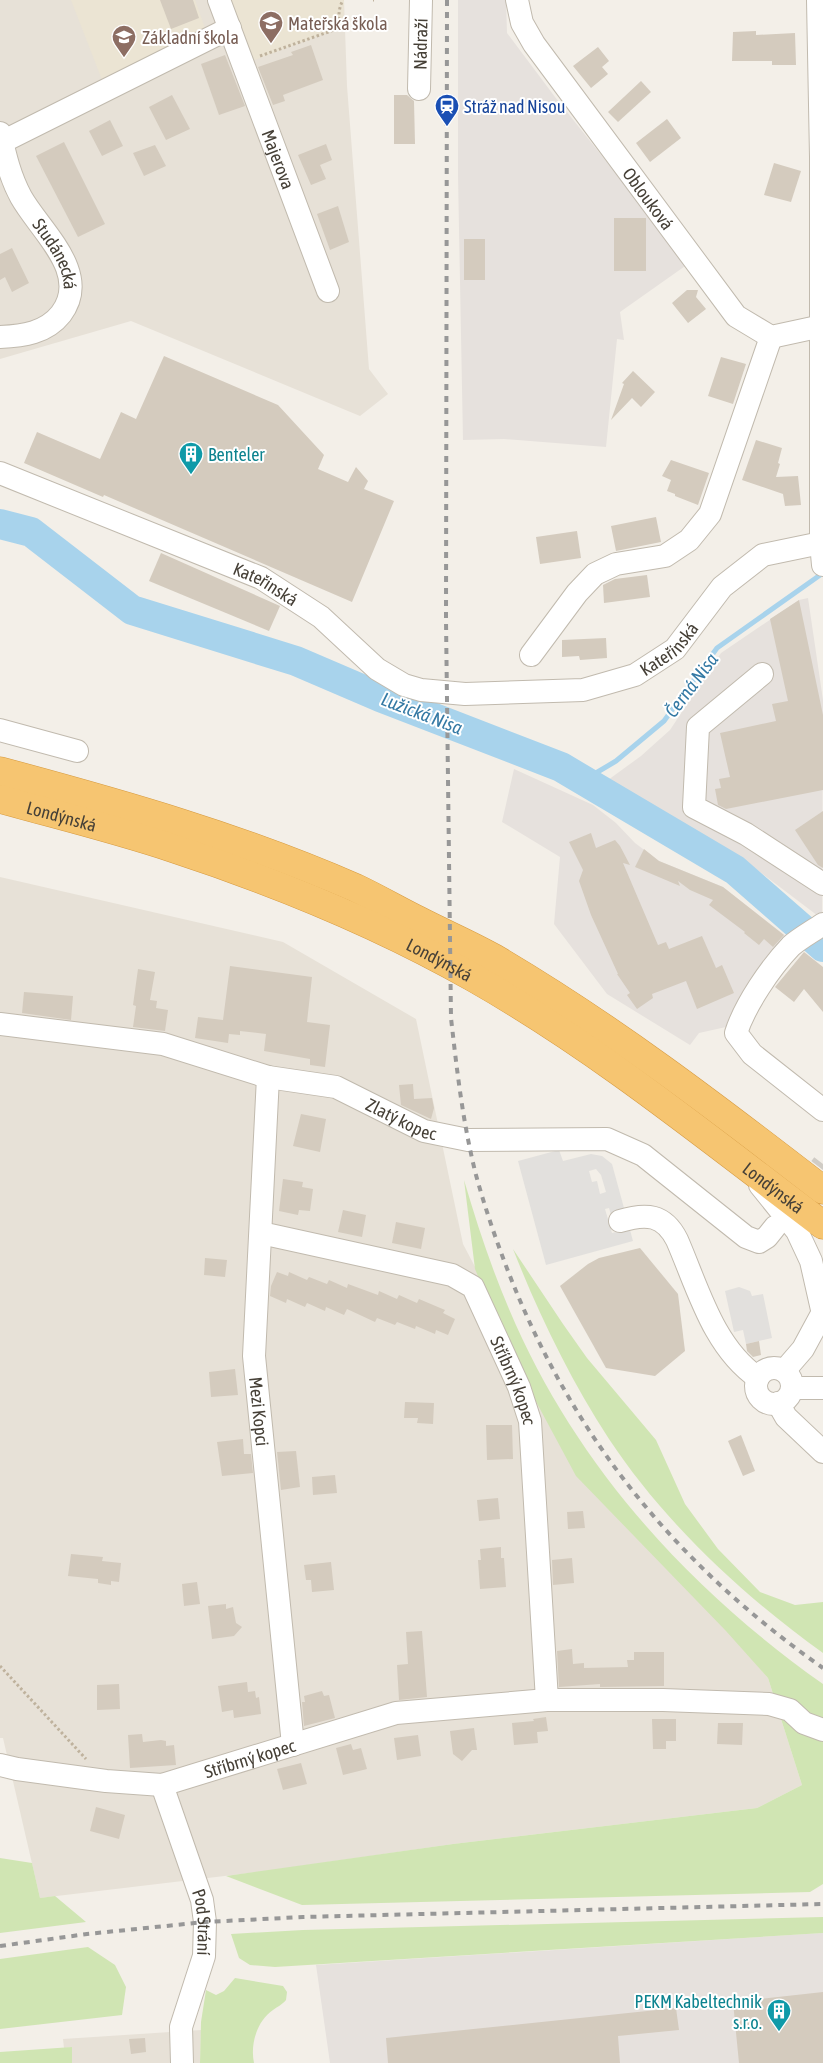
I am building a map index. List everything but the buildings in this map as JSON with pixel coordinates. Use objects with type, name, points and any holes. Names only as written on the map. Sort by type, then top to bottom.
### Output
[{"type":"highway","name":"Londýnská","points":[[0,771],[126,805],[228,838],[358,889],[476,949],[624,1041],[736,1122],[823,1190]]},
{"type":"highway","name":"Londýnská","points":[[0,799],[172,848],[307,896],[378,929],[473,978],[574,1039],[660,1100],[823,1225]]},
{"type":"street","name":"Majerova","points":[[219,0],[328,291]]},
{"type":"street","name":"Nádraží","points":[[419,89],[421,0]]},
{"type":"street","name":"Oblouková","points":[[517,0],[522,23],[534,44],[736,316],[771,337]]},
{"type":"street","name":"Kateřinská","points":[[0,473],[262,578],[321,617],[377,669],[404,685],[422,690],[465,694],[583,690],[635,675],[675,649],[722,587],[763,555],[822,554],[821,157],[818,0]]},
{"type":"street","points":[[1,137],[230,28]]},
{"type":"street","name":"Studánecká","points":[[0,338],[33,334],[51,325],[66,306],[71,291],[68,268],[58,250],[34,218],[12,178],[1,137]]},
{"type":"street","points":[[530,655],[577,593],[596,574],[616,564],[666,556],[689,540],[710,514],[771,337],[822,326]]},
{"type":"street","points":[[762,674],[698,727],[694,807],[746,834],[823,884]]},
{"type":"street","points":[[0,730],[76,751]]},
{"type":"street","points":[[823,924],[792,945],[779,961],[742,1014],[736,1033],[752,1054],[823,1110]]},
{"type":"street","name":"Zlatý kopec","points":[[0,1024],[163,1044],[268,1077],[336,1087],[424,1131],[468,1140],[607,1139],[643,1155],[746,1237],[759,1242],[767,1238],[775,1227]]},
{"type":"street","name":"Mezi Kopci","points":[[268,1077],[254,1356],[293,1745]]},
{"type":"street","points":[[745,1167],[797,1231],[812,1261],[823,1312],[785,1388],[768,1403],[759,1396],[756,1390],[758,1378],[767,1369],[773,1368],[785,1388],[786,1417],[823,1452]]},
{"type":"street","points":[[620,1221],[644,1215],[659,1220],[669,1228],[677,1240],[720,1339],[736,1361],[758,1378]]},
{"type":"street","name":"Stříbrný kopec","points":[[260,1232],[452,1276],[473,1288],[519,1387],[530,1420],[547,1700]]},
{"type":"street","points":[[785,1388],[823,1388]]},
{"type":"street","name":"Stříbrný kopec","points":[[0,1765],[17,1770],[106,1781],[162,1785],[396,1713],[547,1700],[663,1700],[769,1704],[790,1710],[804,1723],[823,1730]]},
{"type":"street","name":"Pod Strání","points":[[162,1785],[202,1900],[205,1922],[204,1956],[182,2027],[182,2063]]},
{"type":"path","points":[[242,62],[334,30],[340,22],[338,9],[343,0]]},
{"type":"path","points":[[0,1666],[106,1781]]},
{"type":"shaded area","points":[[0,0],[344,0],[347,86],[369,369],[388,394],[360,416],[131,321],[0,359]]},
{"type":"shaded area","name":"Základní škola","points":[[71,0],[195,0],[206,31],[104,85]]},
{"type":"shaded area","name":"Mateřská škola","points":[[228,0],[344,0],[343,27],[252,61]]},
{"type":"shaded area","points":[[458,0],[506,0],[507,33],[555,97],[688,264],[620,312],[624,340],[617,339],[606,447],[504,439],[463,440],[458,175]]},
{"type":"shaded area","points":[[808,598],[823,700],[822,919],[756,869],[677,827],[608,780],[641,756],[670,730],[721,653],[799,600]]},
{"type":"shaded area","points":[[514,769],[593,805],[616,823],[635,843],[659,861],[723,887],[788,938],[726,1027],[699,1033],[690,1045],[607,994],[554,924],[560,857],[502,822]]},
{"type":"shaded area","points":[[0,877],[283,942],[416,1019],[463,1244],[563,1434],[768,1678],[802,1785],[757,1808],[453,1844],[259,1872],[40,1898],[3,1738],[0,1738]]},
{"type":"shaded area","points":[[559,1150],[563,1161],[591,1154],[602,1156],[612,1164],[633,1241],[546,1265],[518,1161]],"holes":[[[596,1169],[601,1175],[606,1192],[600,1194],[597,1181],[592,1182],[589,1171]],[[609,1208],[616,1232],[612,1233],[605,1209]]]},
{"type":"shaded area","points":[[739,1287],[750,1291],[752,1296],[763,1294],[772,1338],[746,1344],[743,1330],[734,1332],[725,1291]]},
{"type":"shaded area","points":[[823,1933],[823,2063],[330,2063],[316,1965]]},
{"type":"shaded area","points":[[201,2030],[200,2063],[72,2063],[72,2047],[64,2048],[63,2039]]},
{"type":"green space","points":[[464,1180],[479,1229],[509,1309],[536,1365],[566,1419],[601,1470],[639,1518],[681,1564],[726,1607],[773,1647],[823,1684],[823,1884],[810,1892],[302,1905],[226,1876],[453,1844],[757,1808],[802,1785],[768,1678],[726,1631],[576,1476],[511,1355],[475,1269]]},
{"type":"green space","points":[[513,1249],[587,1358],[656,1440],[685,1504],[718,1549],[760,1592],[795,1605],[823,1602],[823,1653],[793,1631],[734,1582],[680,1528],[631,1470],[609,1439],[568,1370],[533,1298]]},
{"type":"green space","points":[[0,1858],[32,1863],[40,1898],[55,1896],[86,1922],[0,1933]]},
{"type":"green space","points":[[823,1917],[823,1933],[275,1967],[250,1965],[239,1958],[231,1934],[303,1930]]},
{"type":"green space","points":[[88,1947],[115,1965],[126,1987],[122,2015],[0,2029],[0,1959]]},
{"type":"green space","points":[[235,1978],[283,1986],[287,1992],[286,2000],[267,2015],[259,2027],[253,2048],[254,2063],[200,2063],[201,2022],[206,1990],[216,1995],[224,1991]]},
{"type":"green space","points":[[72,2047],[72,2063],[0,2063],[0,2052]]},
{"type":"waterway","name":"Lužická Nisa","points":[[0,524],[31,532],[132,610],[296,661],[380,697],[561,767],[735,870],[823,947]]},
{"type":"waterway","name":"Černá Nisa","points":[[584,780],[616,761],[664,721],[717,648],[823,573]]},
{"type":"tunnel","points":[[800,1194],[823,1164]]},
{"type":"railway","points":[[447,0],[446,620],[451,1018],[471,1156],[495,1236],[534,1332],[564,1389],[598,1443],[635,1494],[676,1541],[721,1586],[770,1628],[823,1668]]},
{"type":"railway","points":[[0,1946],[87,1934],[205,1922],[303,1917],[823,1904]]},
{"type":"place","name":"Mateřská škola","points":[[271,44]]},
{"type":"place","name":"Základní škola","points":[[124,58]]},
{"type":"place","name":"Stráž nad Nisou","points":[[447,127]]},
{"type":"place","name":"Benteler","points":[[191,475]]},
{"type":"place","name":"PEKM Kabeltechnik s.r.o.","points":[[779,2032]]}]
